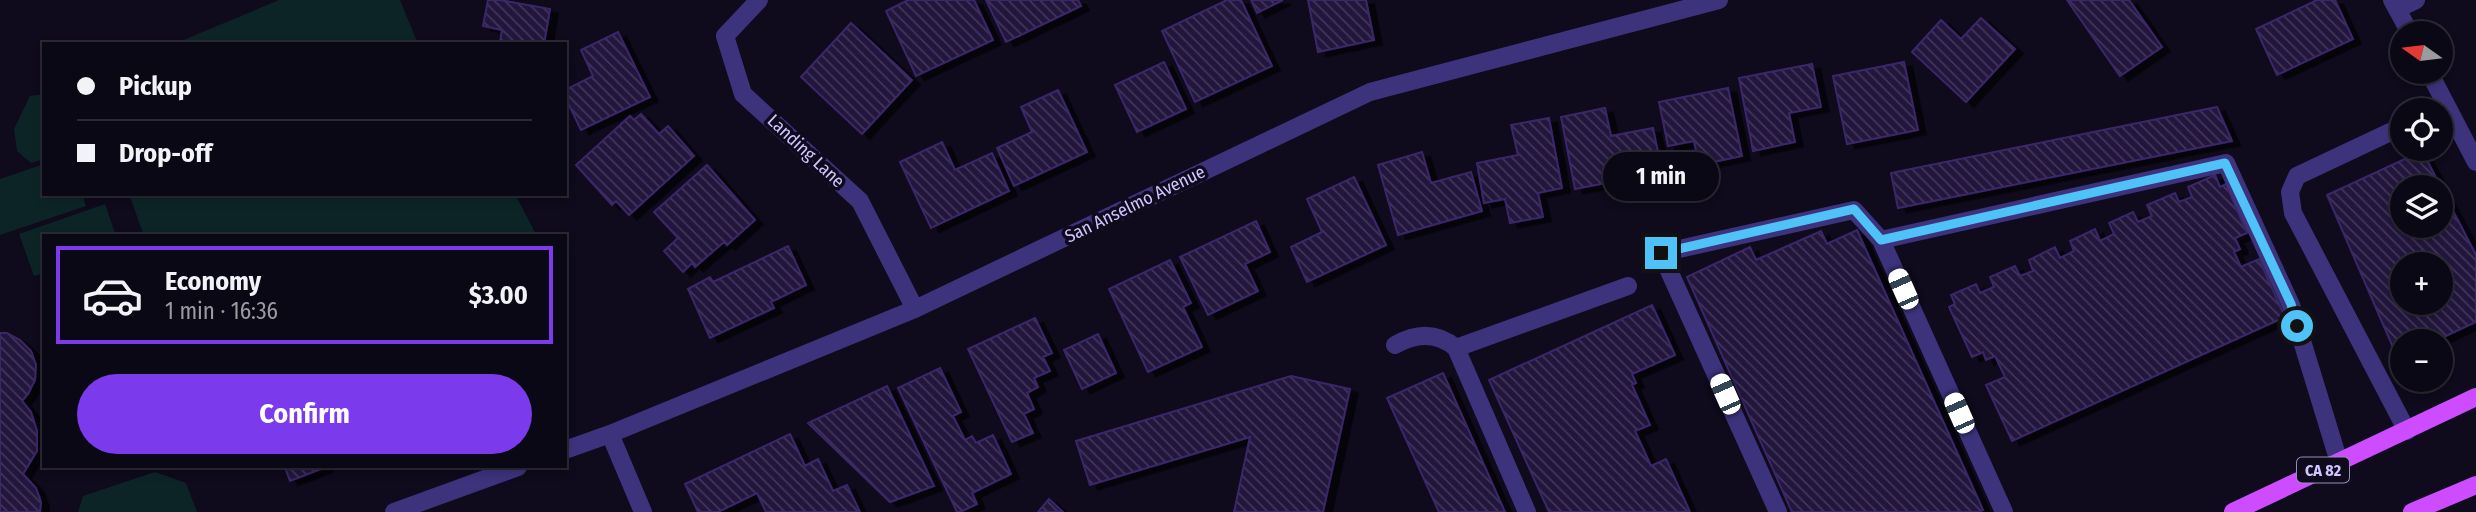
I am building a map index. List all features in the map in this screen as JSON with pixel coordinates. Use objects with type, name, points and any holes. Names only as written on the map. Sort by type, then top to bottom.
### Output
[{"type":"main road","name":"CA 82","points":[[2233,512],[2476,397]]},
{"type":"main road","points":[[2412,512],[2476,485]]},
{"type":"street","name":"Landing Lane","points":[[759,0],[725,36],[743,94],[860,201],[915,309]]},
{"type":"street","name":"San Anselmo Avenue","points":[[567,449],[915,309],[1370,92],[1719,0]]},
{"type":"street","points":[[2404,21],[2395,5],[2416,0]]},
{"type":"street","points":[[2453,128],[2476,162]]},
{"type":"street","points":[[2390,132],[2298,176],[2290,192],[2292,213],[2407,431]]},
{"type":"street","points":[[1881,240],[2225,163],[2291,304],[2339,462]]},
{"type":"street","points":[[1777,512],[1661,253],[1854,209],[1881,240],[2004,512]]},
{"type":"street","points":[[1456,348],[1628,286]]},
{"type":"street","points":[[1395,345],[1417,335],[1435,336],[1456,348],[1527,512]]},
{"type":"street","points":[[610,434],[643,512]]},
{"type":"street","points":[[394,512],[515,468]]},
{"type":"green space","points":[[279,0],[400,0],[417,42],[179,42]]},
{"type":"green space","points":[[42,94],[42,160],[31,163],[17,151],[14,129],[30,96]]},
{"type":"green space","points":[[42,165],[42,196],[83,196],[86,206],[0,235],[0,179]]},
{"type":"green space","points":[[130,196],[516,196],[536,234],[143,234]]},
{"type":"green space","points":[[105,204],[115,234],[42,234],[42,274],[34,276],[19,234]]},
{"type":"green space","points":[[155,472],[186,483],[197,512],[78,512],[83,496]]},
{"type":"building","points":[[488,0],[550,9],[544,42],[500,42],[502,30],[483,26]]},
{"type":"building","points":[[908,0],[974,0],[993,40],[916,76],[886,11]]},
{"type":"building","points":[[986,0],[1078,0],[1081,6],[1006,42]]},
{"type":"building","points":[[1227,0],[1241,0],[1272,66],[1195,102],[1162,31]]},
{"type":"building","points":[[1251,0],[1283,0],[1257,13]]},
{"type":"building","points":[[1308,0],[1366,0],[1374,40],[1318,52]]},
{"type":"building","points":[[2067,0],[2129,0],[2162,47],[2120,76]]},
{"type":"building","points":[[2317,0],[2335,0],[2353,39],[2277,75],[2256,29]]},
{"type":"building","points":[[1981,18],[2015,49],[1966,102],[1912,52],[1941,20],[1961,39]]},
{"type":"building","points":[[851,23],[912,80],[862,134],[801,77]]},
{"type":"building","points":[[618,32],[650,97],[581,130],[567,101],[567,89],[593,76],[581,50]]},
{"type":"building","points":[[1164,62],[1186,109],[1137,132],[1115,85]]},
{"type":"building","points":[[1904,62],[1918,130],[1847,144],[1833,76]]},
{"type":"building","points":[[1812,64],[1821,107],[1789,113],[1795,142],[1753,151],[1739,78]]},
{"type":"building","points":[[1728,88],[1742,156],[1699,165],[1694,141],[1668,146],[1659,102]]},
{"type":"building","points":[[1058,90],[1087,152],[1014,186],[997,148],[1032,132],[1021,107]]},
{"type":"building","points":[[2217,107],[2232,141],[1898,208],[1891,173]]},
{"type":"building","points":[[1605,108],[1611,136],[1653,128],[1662,172],[1575,189],[1561,117]]},
{"type":"building","points":[[641,114],[659,134],[668,126],[694,156],[629,215],[616,201],[612,205],[576,165],[630,116],[634,120]]},
{"type":"building","points":[[1549,118],[1562,188],[1538,193],[1543,217],[1510,223],[1505,199],[1484,203],[1477,163],[1518,155],[1511,125]]},
{"type":"building","points":[[942,142],[955,170],[992,153],[1009,191],[931,228],[900,162]]},
{"type":"building","points":[[1422,152],[1431,183],[1471,172],[1482,211],[1398,235],[1378,165]]},
{"type":"building","points":[[2400,161],[2427,161],[2435,175],[2390,175],[2390,238],[2453,238],[2453,211],[2476,255],[2476,322],[2453,333],[2453,329],[2390,329],[2390,341],[2327,195]]},
{"type":"building","points":[[707,165],[755,220],[727,245],[724,242],[695,267],[692,263],[683,272],[664,251],[678,238],[654,212]]},
{"type":"building","points":[[2215,175],[2220,187],[2226,184],[2247,233],[2235,238],[2240,249],[2234,252],[2241,267],[2259,259],[2285,317],[2012,441],[1986,385],[2005,377],[1995,356],[1986,360],[1983,352],[1972,357],[1949,307],[1955,304],[1951,295],[1976,284],[1980,293],[1994,287],[1990,277],[2015,266],[2020,276],[2033,271],[2029,260],[2055,247],[2060,258],[2074,251],[2070,241],[2095,229],[2100,241],[2114,234],[2109,223],[2133,212],[2138,222],[2152,216],[2147,205],[2175,193],[2179,202],[2192,197],[2188,187]]},
{"type":"building","points":[[1354,177],[1386,245],[1307,282],[1291,247],[1322,232],[1307,199]]},
{"type":"building","points":[[1256,221],[1270,252],[1245,264],[1258,291],[1208,315],[1180,257]]},
{"type":"building","points":[[1857,230],[1983,510],[1792,512],[1687,277],[1750,247],[1756,260],[1821,231],[1827,244]]},
{"type":"building","points":[[788,246],[806,285],[771,302],[774,308],[710,338],[688,289],[710,277],[713,282]]},
{"type":"building","points":[[1170,260],[1191,303],[1183,307],[1202,347],[1148,372],[1109,289]]},
{"type":"building","points":[[1652,305],[1675,355],[1632,374],[1636,383],[1632,385],[1650,425],[1635,431],[1651,466],[1666,459],[1690,512],[1549,512],[1489,380]]},
{"type":"building","points":[[1035,318],[1052,353],[1043,357],[1050,371],[1034,378],[1038,387],[1027,393],[1034,409],[1024,414],[1033,433],[1012,442],[968,349]]},
{"type":"building","points":[[0,333],[7,333],[20,340],[31,351],[36,365],[35,380],[22,401],[31,412],[37,431],[37,451],[23,474],[36,488],[41,502],[40,512],[0,512]]},
{"type":"building","points":[[1098,334],[1116,373],[1082,389],[1064,350]]},
{"type":"building","points":[[940,368],[961,412],[953,416],[965,440],[972,436],[976,443],[993,435],[1011,474],[972,493],[977,504],[960,512],[957,512],[898,388]]},
{"type":"building","points":[[1443,373],[1505,512],[1439,512],[1387,398]]},
{"type":"building","points":[[1291,376],[1350,389],[1323,512],[1234,512],[1250,437],[1090,485],[1076,441]]},
{"type":"building","points":[[887,386],[934,486],[890,502],[808,423]]},
{"type":"building","points":[[790,434],[805,466],[818,459],[833,491],[847,485],[860,512],[766,512],[757,493],[718,512],[698,512],[685,484]]},
{"type":"building","points":[[285,468],[323,468],[290,481]]},
{"type":"building","points":[[1049,499],[1063,512],[1038,512]]},
{"type":"route","points":[[1661,253],[1854,209],[1881,240],[2225,163],[2291,304],[2297,326]]}]
